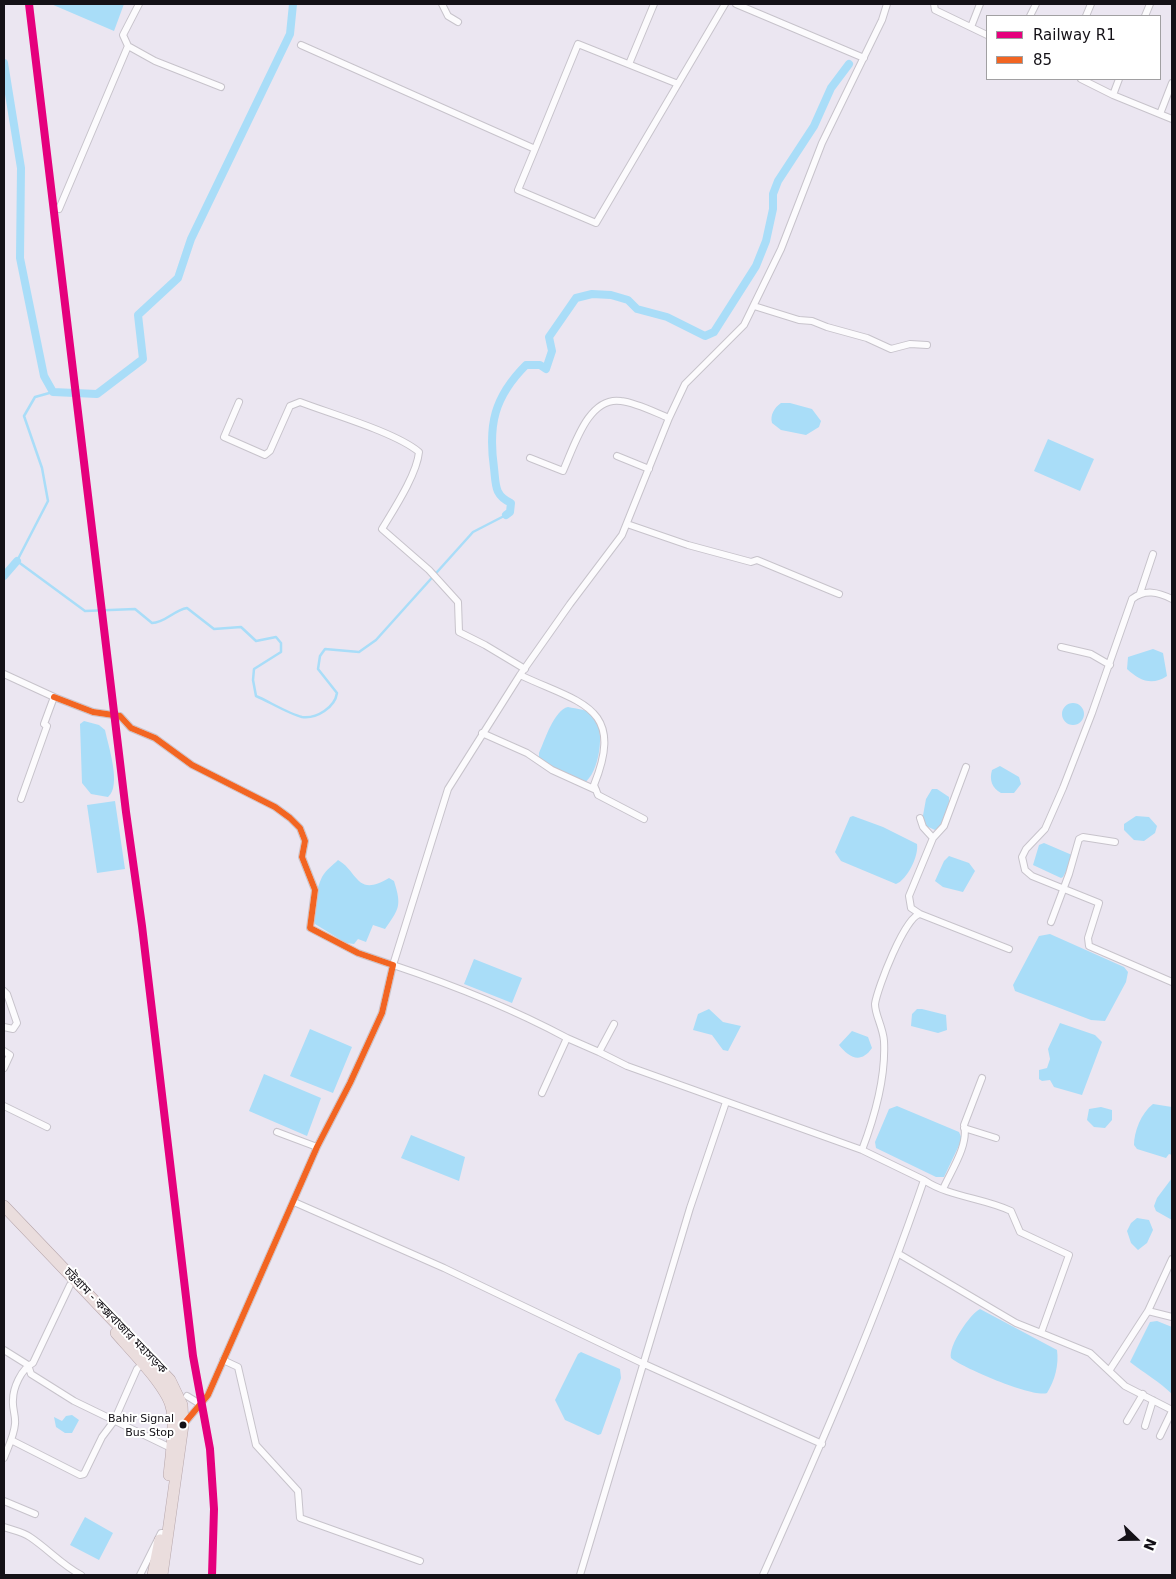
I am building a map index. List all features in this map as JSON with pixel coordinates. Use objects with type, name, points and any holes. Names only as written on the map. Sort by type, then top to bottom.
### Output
[{"type":"highway","name":"চট্টগ্রাম - কক্সবাজার মহাসড়ক","points":[[4,1206],[170,1380],[182,1405],[183,1425],[176,1449]]},
{"type":"highway","points":[[4,1216],[143,1363],[172,1406],[176,1449],[165,1533],[162,1575]]},
{"type":"highway","points":[[153,1575],[165,1533]]},
{"type":"street","points":[[139,4],[123,35],[128,46],[155,61],[221,87]]},
{"type":"street","points":[[442,4],[448,16],[458,22]]},
{"type":"street","points":[[629,64],[654,4]]},
{"type":"street","points":[[678,84],[578,44],[518,190],[596,224],[725,4]]},
{"type":"street","points":[[736,4],[864,58]]},
{"type":"street","points":[[183,1425],[208,1395],[317,1147],[350,1083],[382,1013],[393,965],[448,789],[522,672],[622,535],[668,418],[685,384],[744,325],[781,250],[822,144],[882,20],[887,4]]},
{"type":"street","points":[[934,4],[935,10],[986,34]]},
{"type":"street","points":[[971,27],[980,4]]},
{"type":"street","points":[[301,45],[535,149]]},
{"type":"street","points":[[59,209],[128,46]]},
{"type":"street","points":[[1083,80],[1172,119]]},
{"type":"street","points":[[1112,94],[1119,80]]},
{"type":"street","points":[[1160,114],[1172,83]]},
{"type":"street","points":[[754,306],[799,320],[812,320],[827,327],[867,338],[891,350],[910,344],[926,345]]},
{"type":"street","points":[[530,458],[563,471],[590,413],[604,404],[620,400],[668,418]]},
{"type":"street","points":[[239,402],[224,437],[264,455],[270,451],[290,406],[300,402],[382,433],[412,446],[419,452],[418,463],[401,498],[382,529],[429,570],[458,602],[459,632],[486,645],[522,672],[590,709],[598,716],[604,727],[605,737],[600,772],[594,785],[598,795],[644,819]]},
{"type":"street","points":[[617,456],[649,469]]},
{"type":"street","points":[[627,524],[688,545],[751,562],[757,560],[839,594]]},
{"type":"street","points":[[1153,554],[1140,592],[1132,599],[1110,665],[1045,829],[1026,849],[1022,857],[1025,870],[1099,903],[1088,938],[1089,946],[1172,982]]},
{"type":"street","points":[[1140,592],[1162,594],[1172,599]]},
{"type":"street","points":[[1061,648],[1092,654],[1110,665]]},
{"type":"street","points":[[4,674],[54,697],[93,712],[120,716],[131,728],[155,738],[192,765],[275,807],[290,818],[300,828],[305,841],[302,857],[315,890],[310,928],[358,953],[482,997],[522,1014],[567,1038],[627,1066],[862,1150],[934,1186],[998,1205],[1011,1211],[1020,1232],[1068,1255],[1041,1333]]},
{"type":"street","points":[[21,799],[47,726],[44,724],[54,697]]},
{"type":"street","points":[[482,733],[527,753],[552,770],[596,790]]},
{"type":"street","points":[[966,767],[944,826],[933,838],[908,896],[911,908],[920,914],[1010,949]]},
{"type":"street","points":[[920,818],[923,827],[933,838]]},
{"type":"street","points":[[1051,922],[1081,837],[1115,842]]},
{"type":"street","points":[[862,1150],[878,1100],[884,1045],[883,1028],[876,1012],[875,1003],[889,961],[912,918],[920,914]]},
{"type":"street","points":[[4,991],[7,994],[15,1026],[4,1026]]},
{"type":"street","points":[[599,1052],[614,1024]]},
{"type":"street","points":[[542,1093],[567,1038]]},
{"type":"street","points":[[4,1051],[10,1055],[4,1068]]},
{"type":"street","points":[[943,1189],[966,1133],[964,1128],[982,1078]]},
{"type":"street","points":[[580,1575],[642,1363],[690,1208],[726,1102]]},
{"type":"street","points":[[4,1106],[47,1127]]},
{"type":"street","points":[[964,1128],[996,1138]]},
{"type":"street","points":[[277,1132],[317,1147]]},
{"type":"street","points":[[763,1575],[822,1444],[899,1254],[924,1180]]},
{"type":"street","points":[[294,1202],[444,1268],[642,1363],[822,1444]]},
{"type":"street","points":[[899,1254],[1016,1323],[1090,1353],[1126,1386],[1172,1410],[1160,1436]]},
{"type":"street","points":[[1109,1371],[1148,1311],[1172,1259]]},
{"type":"street","points":[[4,1458],[15,1422],[12,1401],[16,1384],[28,1365],[33,1363],[70,1285]]},
{"type":"street","points":[[1148,1311],[1172,1317]]},
{"type":"street","points":[[4,1350],[28,1365],[31,1374],[74,1401],[176,1449]]},
{"type":"street","points":[[223,1360],[238,1367],[256,1445],[298,1491],[300,1518],[420,1560]]},
{"type":"street","points":[[11,1440],[80,1475],[84,1474],[102,1437],[114,1421],[136,1369],[143,1363]]},
{"type":"street","points":[[1127,1421],[1143,1394]]},
{"type":"street","points":[[187,1396],[200,1404]]},
{"type":"street","points":[[1144,1426],[1153,1400]]},
{"type":"street","points":[[4,1500],[35,1514]]},
{"type":"street","points":[[4,1527],[28,1536],[55,1555],[66,1567],[82,1575]]},
{"type":"street","points":[[140,1575],[165,1533]]},
{"type":"water","points":[[51,4],[124,4],[114,31]]},
{"type":"water","points":[[781,403],[790,403],[812,409],[821,421],[819,427],[806,435],[781,430],[772,423],[772,417],[776,407]]},
{"type":"water","points":[[1048,439],[1094,459],[1080,491],[1034,471]]},
{"type":"water","points":[[1153,649],[1163,653],[1167,676],[1156,681],[1146,681],[1127,669],[1128,657]]},
{"type":"water","points":[[1073,703],[1081,706],[1084,714],[1081,722],[1073,725],[1065,722],[1062,714],[1065,706]]},
{"type":"water","points":[[568,707],[592,714],[598,723],[600,731],[597,762],[594,771],[584,783],[551,767],[539,757],[554,719],[563,709]]},
{"type":"water","points":[[84,721],[99,725],[105,730],[114,775],[112,792],[108,797],[91,794],[82,783],[80,724]]},
{"type":"water","points":[[1000,766],[1019,777],[1021,784],[1014,793],[1001,793],[993,786],[991,780],[992,770]]},
{"type":"water","points":[[932,789],[937,789],[949,797],[946,815],[935,830],[926,826],[922,821],[926,799]]},
{"type":"water","points":[[115,801],[125,869],[97,873],[87,805]]},
{"type":"water","points":[[853,816],[883,827],[917,844],[914,861],[908,873],[900,882],[896,884],[841,861],[835,852],[850,817]]},
{"type":"water","points":[[1136,816],[1149,817],[1157,826],[1155,833],[1144,841],[1134,840],[1124,830],[1124,824]]},
{"type":"water","points":[[1044,843],[1072,855],[1072,860],[1063,877],[1061,878],[1033,865],[1039,845]]},
{"type":"water","points":[[949,856],[969,863],[975,871],[963,892],[943,887],[935,881],[944,861]]},
{"type":"water","points":[[338,860],[364,884],[370,885],[389,878],[394,881],[398,896],[396,912],[385,929],[373,925],[366,942],[358,939],[354,944],[346,943],[315,924],[314,907],[320,882],[325,872]]},
{"type":"water","points":[[1050,934],[1124,967],[1128,972],[1126,982],[1105,1021],[1091,1020],[1015,991],[1013,985],[1039,936]]},
{"type":"water","points":[[474,959],[522,978],[512,1003],[464,984]]},
{"type":"water","points":[[709,1009],[723,1022],[741,1026],[728,1051],[723,1050],[712,1035],[693,1030],[698,1014]]},
{"type":"water","points":[[917,1009],[946,1015],[947,1030],[938,1033],[911,1026],[912,1014]]},
{"type":"water","points":[[1060,1023],[1095,1035],[1102,1042],[1082,1095],[1054,1087],[1050,1080],[1042,1081],[1039,1079],[1039,1070],[1047,1068],[1050,1059],[1048,1049]]},
{"type":"water","points":[[310,1029],[352,1047],[333,1093],[290,1076]]},
{"type":"water","points":[[852,1031],[868,1037],[872,1048],[868,1053],[859,1058],[851,1056],[839,1045]]},
{"type":"water","points":[[264,1074],[321,1098],[307,1136],[249,1111]]},
{"type":"water","points":[[1153,1104],[1172,1107],[1172,1155],[1169,1154],[1166,1158],[1137,1149],[1134,1145],[1139,1123],[1145,1112]]},
{"type":"water","points":[[897,1106],[959,1132],[962,1139],[944,1177],[936,1177],[876,1148],[875,1142],[889,1109]]},
{"type":"water","points":[[1101,1107],[1112,1110],[1112,1120],[1105,1128],[1094,1127],[1087,1120],[1089,1109]]},
{"type":"water","points":[[411,1135],[465,1157],[459,1181],[401,1158]]},
{"type":"water","points":[[1172,1178],[1172,1220],[1156,1211],[1154,1206],[1157,1198]]},
{"type":"water","points":[[1137,1218],[1149,1220],[1153,1230],[1147,1243],[1138,1250],[1131,1243],[1127,1231],[1131,1223]]},
{"type":"water","points":[[980,1309],[1057,1350],[1056,1372],[1047,1393],[1014,1387],[983,1375],[951,1358],[956,1339],[971,1317]]},
{"type":"water","points":[[1157,1321],[1172,1327],[1172,1394],[1130,1362],[1150,1322]]},
{"type":"water","points":[[581,1352],[620,1369],[621,1378],[601,1434],[598,1435],[565,1420],[555,1400],[578,1354]]},
{"type":"water","points":[[72,1415],[79,1420],[72,1433],[65,1433],[56,1427],[54,1417],[62,1421],[66,1416]]},
{"type":"water","points":[[85,1517],[113,1533],[99,1560],[70,1545]]},
{"type":"waterway","points":[[4,63],[21,168],[20,258],[44,376],[53,392],[97,394],[143,359],[138,315],[178,278],[191,239],[290,34],[293,4]]},
{"type":"waterway","points":[[506,515],[510,512],[511,503],[501,497],[497,489],[492,438],[493,425],[500,400],[515,377],[526,365],[540,365],[546,369],[552,351],[549,337],[576,298],[592,294],[611,295],[628,300],[637,309],[667,317],[705,336],[714,332],[756,266],[766,241],[773,209],[773,194],[778,181],[814,126],[831,88],[849,64]]},
{"type":"waterway","points":[[53,392],[35,397],[24,416],[42,468],[48,501],[17,561],[85,611],[135,609],[152,623],[161,621],[187,608],[214,629],[241,627],[256,641],[276,637],[281,643],[281,652],[254,669],[253,680],[256,696],[302,717],[319,714],[329,707],[336,698],[337,693],[318,669],[320,656],[325,649],[359,652],[376,640],[473,532],[506,515]]},
{"type":"waterway","points":[[4,576],[17,561]]},
{"type":"rail line","name":"R1","points":[[29,4],[193,1356],[210,1449],[214,1509],[212,1575]]},
{"type":"transit line","name":"85","points":[[54,697],[93,712],[120,716],[131,728],[155,738],[192,765],[275,807],[290,818],[300,828],[305,841],[302,857],[315,890],[310,928],[358,953],[393,965],[382,1013],[350,1083],[317,1147],[208,1395],[183,1425]]},
{"type":"place","name":"Bahir Signal Bus Stop","points":[[183,1425]]}]
